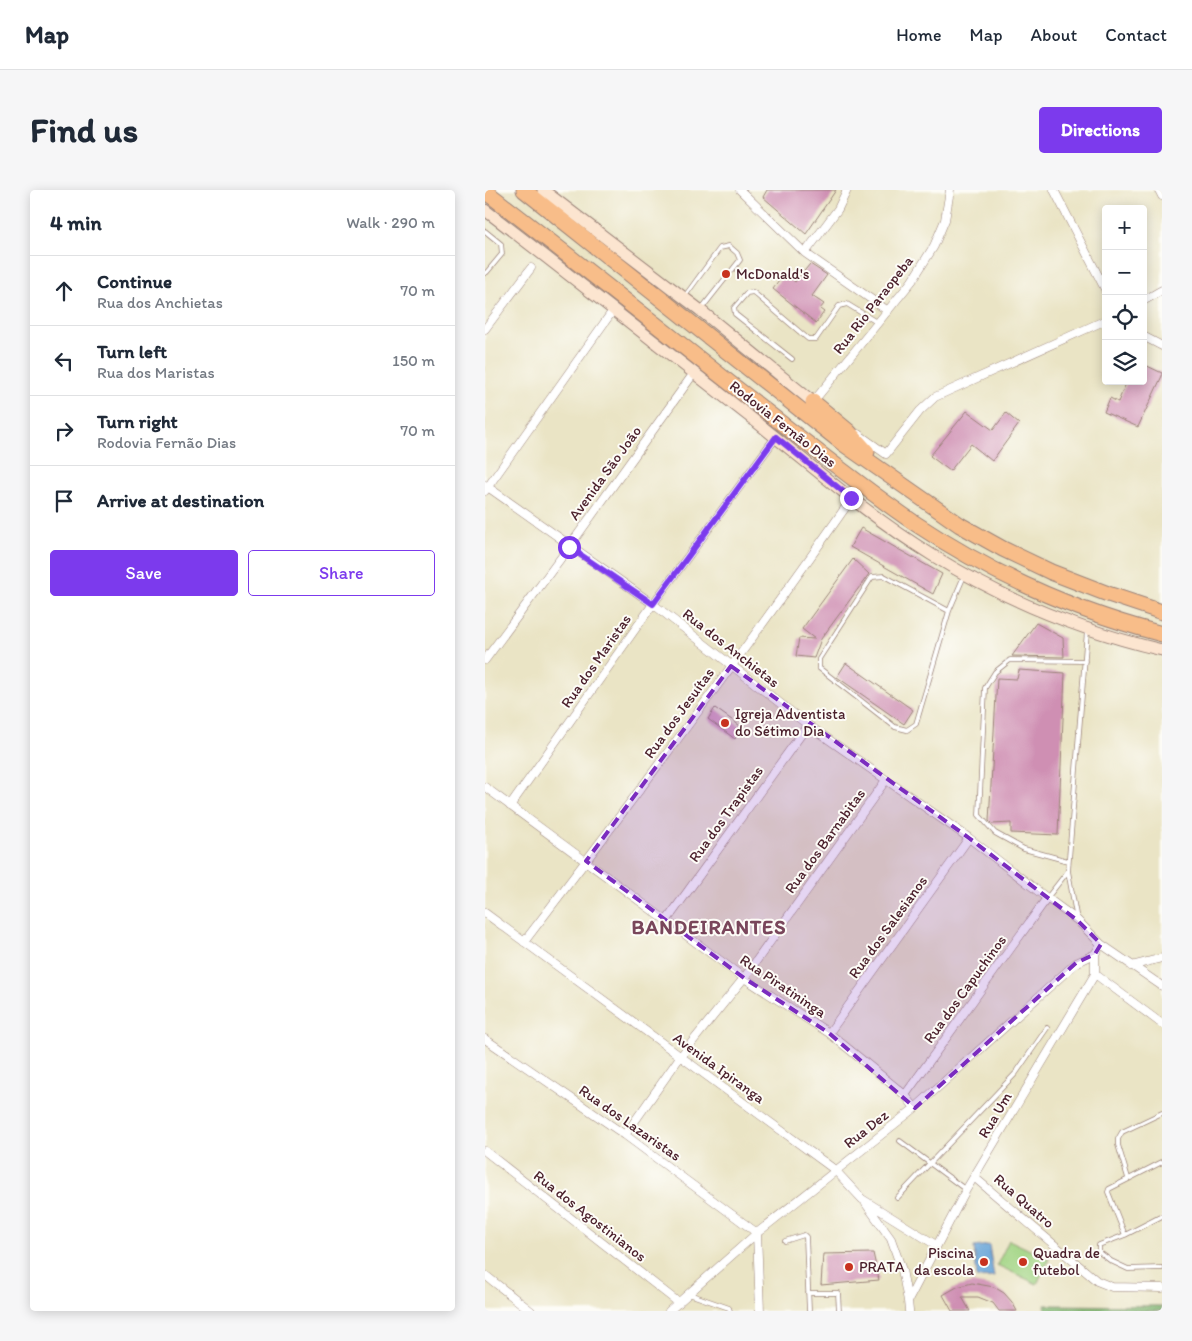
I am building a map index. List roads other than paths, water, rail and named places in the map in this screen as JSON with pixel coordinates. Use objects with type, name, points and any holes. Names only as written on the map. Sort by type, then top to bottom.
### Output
[{"type":"highway","name":"Rodovia Fernão Dias","points":[[524,190],[841,442],[960,525],[1003,549],[1059,575],[1162,612]]},
{"type":"highway","name":"Rodovia Fernão Dias","points":[[485,192],[827,459],[914,522],[992,568],[1043,592],[1100,615],[1162,634]]},
{"type":"highway","points":[[813,402],[847,431],[883,470]]},
{"type":"street","points":[[543,190],[684,297],[813,402],[886,454],[920,411],[935,397],[1102,322]]},
{"type":"street","points":[[740,190],[805,253],[888,311]]},
{"type":"street","points":[[805,253],[838,208],[847,190]]},
{"type":"street","name":"Rua Rio Paraopeba","points":[[813,402],[912,281],[934,246],[945,220],[950,190]]},
{"type":"street","points":[[1054,190],[1102,283]]},
{"type":"street","points":[[1159,190],[1162,196]]},
{"type":"street","name":"Rodovia Fernão Dias","points":[[485,210],[614,309],[851,498],[923,549],[1004,594],[1087,629],[1127,642],[1162,650]]},
{"type":"street","points":[[485,329],[531,268]]},
{"type":"street","points":[[1147,299],[1162,290]]},
{"type":"street","points":[[486,488],[614,309]]},
{"type":"street","points":[[1147,338],[1162,346]]},
{"type":"street","name":"Avenida São João","points":[[485,660],[694,373]]},
{"type":"street","name":"Rua dos Maristas","points":[[510,806],[653,604],[776,437]]},
{"type":"street","name":"Rua dos Anchietas","points":[[486,488],[653,604],[808,725],[969,838],[1077,920],[1101,944],[1162,986]]},
{"type":"street","name":"Rua dos Jesuítas","points":[[525,942],[731,666],[851,498]]},
{"type":"street","name":"Rua dos Trapistas","points":[[667,920],[808,725]]},
{"type":"street","name":"Rua dos Barnabitas","points":[[625,1135],[680,1057],[744,978],[886,780]]},
{"type":"street","name":"Rua Piratininga","points":[[485,787],[744,978],[829,1033],[905,1095],[915,1108]]},
{"type":"street","name":"Rua dos Salesianos","points":[[829,1033],[969,838]]},
{"type":"street","name":"Rua dos Capuchinos","points":[[905,1095],[1047,898]]},
{"type":"street","name":"Avenida Ipiranga","points":[[485,913],[835,1170],[862,1198],[937,1245]]},
{"type":"street","points":[[1101,944],[1095,954],[1095,974],[1162,1024]]},
{"type":"street","name":"Rua Dez","points":[[669,1311],[757,1233],[915,1108],[1077,963],[1095,954]]},
{"type":"street","points":[[1131,966],[1162,958]]},
{"type":"street","name":"Rua Um","points":[[908,1301],[966,1190],[1095,974]]},
{"type":"street","name":"Rua dos Lazaristas","points":[[485,1039],[625,1135],[757,1233]]},
{"type":"street","name":"Rua dos Agostinianos","points":[[485,1151],[679,1302]]},
{"type":"street","name":"Rua Quatro","points":[[975,1177],[1097,1282],[1112,1287],[1162,1288]]},
{"type":"street","points":[[862,1198],[891,1239],[901,1270],[909,1311]]},
{"type":"street","points":[[757,1233],[760,1311]]},
{"type":"street","points":[[485,1275],[531,1311]]},
{"type":"lane","points":[[485,231],[501,244],[502,254],[485,272]]},
{"type":"lane","points":[[684,297],[720,248],[729,246],[737,253],[740,260],[700,310]]},
{"type":"lane","points":[[792,359],[735,314],[734,308],[747,293],[753,292],[809,339],[815,339],[839,306],[847,304],[877,323]]},
{"type":"lane","points":[[949,611],[884,576],[872,577],[819,659],[819,668],[895,727],[907,730],[917,724],[949,611],[965,574]]},
{"type":"lane","points":[[1077,920],[1067,871],[1087,629]]},
{"type":"lane","points":[[1068,861],[1024,849],[995,833],[979,815],[985,688],[995,672],[1010,660],[1085,661]]},
{"type":"lane","points":[[1047,898],[1067,871]]},
{"type":"lane","points":[[897,1198],[1016,1074],[1047,1028]]},
{"type":"lane","points":[[1128,1178],[1118,1145],[1121,1132],[1162,1113]]},
{"type":"lane","points":[[900,1141],[966,1190]]},
{"type":"lane","points":[[1125,1235],[1108,1192],[1109,1189],[1162,1162]]},
{"type":"lane","points":[[1162,1216],[1125,1235],[1099,1245],[1099,1252],[1111,1261],[1128,1269],[1162,1268]]},
{"type":"lane","points":[[785,1241],[800,1235],[806,1237],[809,1311]]},
{"type":"lane","points":[[808,1293],[838,1293],[839,1311]]},
{"type":"lane","points":[[689,1294],[729,1308],[730,1311]]},
{"type":"water","name":"Piscina da escola","points":[[989,1245],[994,1277],[977,1278],[974,1247]]},
{"type":"place","name":"McDonald's","points":[[726,274]]},
{"type":"place","name":"Igreja Adventista do Sétimo Dia","points":[[725,723]]},
{"type":"place","name":"Piscina da escola","points":[[984,1262]]},
{"type":"place","name":"Quadra de futebol","points":[[1023,1262]]},
{"type":"place","name":"PRATA","points":[[849,1267]]},
{"type":"district","name":"BANDEIRANTES","points":[[709,927]]}]
